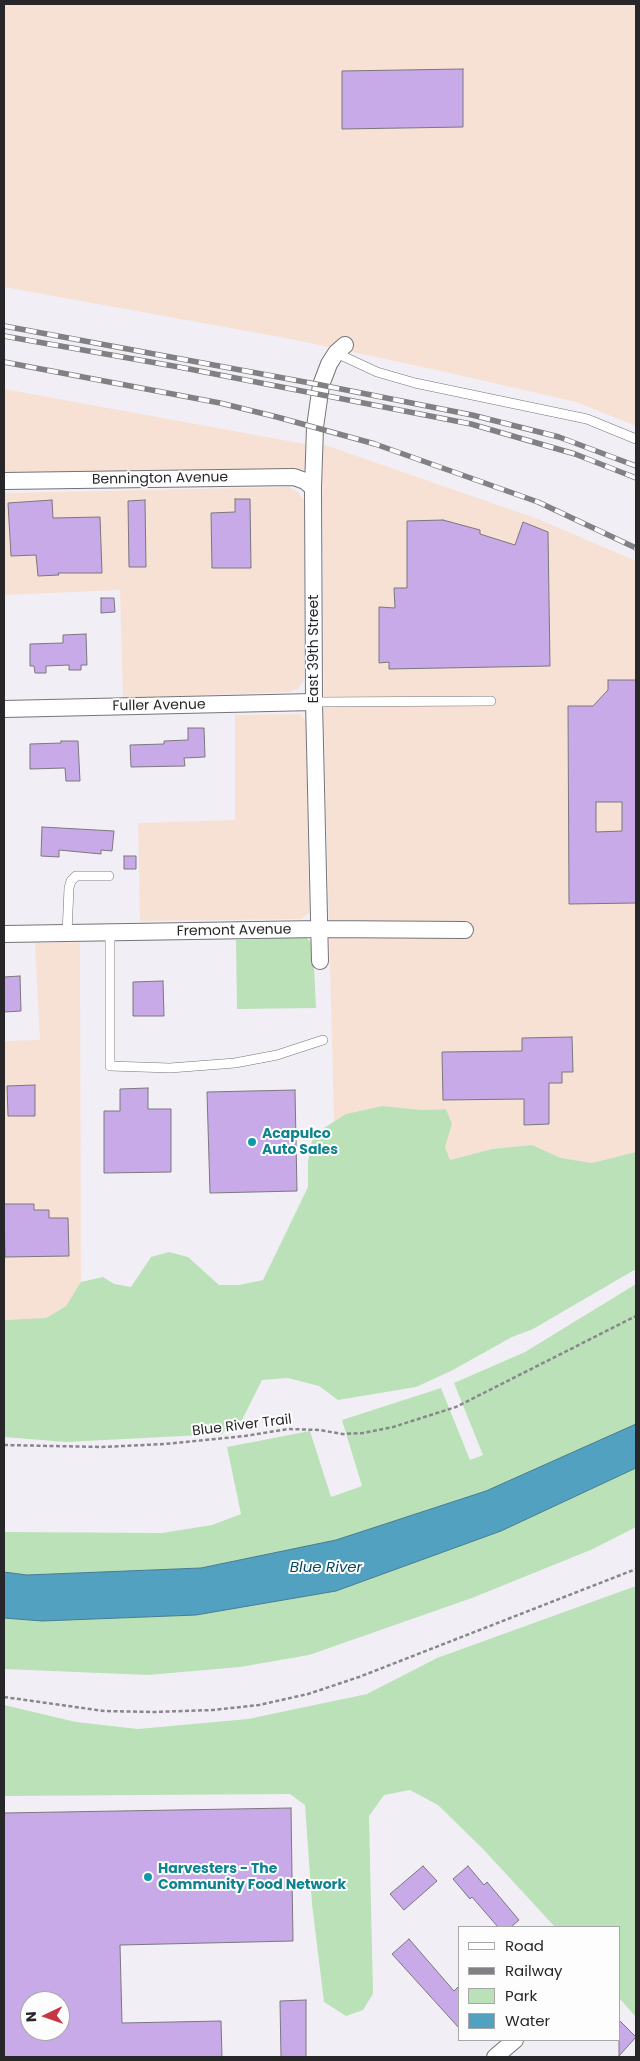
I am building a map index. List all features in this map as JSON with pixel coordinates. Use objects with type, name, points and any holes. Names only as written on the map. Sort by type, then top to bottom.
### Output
[{"type":"street","name":"East 39th Street","points":[[320,961],[314,702],[313,488],[315,427],[322,385],[329,364],[341,349]]},
{"type":"street","name":"Bennington Avenue","points":[[4,481],[294,477],[304,481],[313,488]]},
{"type":"street","name":"Fuller Avenue","points":[[4,709],[314,702]]},
{"type":"street","name":"Fremont Avenue","points":[[4,934],[318,929],[465,930]]},
{"type":"street","points":[[495,2057],[514,2041]]},
{"type":"lane","points":[[341,349],[377,372],[415,383],[587,419],[636,438]]},
{"type":"lane","points":[[314,702],[491,701]]},
{"type":"lane","points":[[66,933],[71,881],[76,876],[109,876]]},
{"type":"lane","points":[[110,933],[110,1066],[170,1068],[235,1063],[277,1055],[323,1040]]},
{"type":"path","name":"Blue River Trail","points":[[4,1445],[102,1448],[245,1436],[288,1429],[320,1430],[342,1434],[364,1433],[393,1427],[456,1407],[636,1316]]},
{"type":"path","points":[[4,1697],[104,1711],[213,1710],[260,1704],[308,1694],[359,1677],[636,1569]]},
{"type":"shaded area","points":[[4,4],[636,4],[636,426],[576,402],[441,371],[291,339],[4,287]]},
{"type":"shaded area","points":[[4,389],[305,444],[305,470],[246,469],[4,473]]},
{"type":"shaded area","points":[[322,444],[538,519],[636,561],[636,1152],[592,1163],[561,1158],[532,1145],[492,1149],[450,1160],[445,1147],[452,1124],[446,1109],[422,1110],[382,1106],[347,1114],[334,1122],[324,726]]},
{"type":"shaded area","points":[[289,487],[298,492],[304,500],[304,680],[298,689],[289,692],[123,698],[120,590],[5,595],[4,493]]},
{"type":"shaded area","points":[[300,714],[306,721],[309,913],[301,919],[140,921],[138,823],[235,820],[235,715]]},
{"type":"shaded area","points":[[80,942],[81,1282],[66,1306],[46,1318],[4,1320],[4,1041],[40,1040],[35,943]]},
{"type":"green space","points":[[306,937],[313,945],[316,1008],[237,1009],[236,940]]},
{"type":"green space","points":[[382,1106],[422,1110],[446,1109],[452,1124],[445,1147],[450,1160],[492,1149],[532,1145],[561,1158],[592,1163],[636,1152],[636,1269],[533,1329],[512,1337],[451,1371],[416,1387],[338,1400],[319,1386],[288,1378],[262,1380],[242,1420],[229,1426],[222,1434],[66,1442],[4,1437],[4,1320],[46,1318],[66,1306],[81,1282],[103,1277],[114,1284],[131,1287],[151,1257],[169,1252],[188,1257],[219,1285],[239,1285],[263,1280],[308,1187],[308,1162],[313,1135],[346,1114]]},
{"type":"green space","points":[[636,1284],[636,1424],[631,1427],[486,1491],[336,1540],[201,1568],[27,1575],[4,1572],[4,1532],[162,1533],[212,1525],[241,1514],[227,1447],[310,1431],[331,1497],[362,1486],[342,1420],[441,1388],[470,1460],[483,1455],[454,1383],[525,1352]]},
{"type":"green space","points":[[636,1468],[636,1527],[593,1549],[472,1598],[309,1655],[240,1667],[148,1675],[4,1669],[4,1618],[42,1621],[196,1615],[336,1591],[501,1531]]},
{"type":"green space","points":[[636,1586],[636,2017],[620,1999],[620,1926],[554,1926],[483,1849],[438,1805],[410,1790],[384,1795],[369,1816],[373,1994],[363,2010],[346,2016],[324,2002],[312,1904],[305,1805],[290,1794],[4,1796],[4,1705],[76,1722],[138,1729],[248,1719],[367,1694],[437,1658]]},
{"type":"water","name":"Blue River","points":[[636,1424],[636,1468],[501,1531],[336,1591],[196,1615],[42,1621],[4,1618],[4,1572],[27,1575],[201,1568],[336,1540],[486,1491]]},
{"type":"building","points":[[463,69],[463,127],[342,129],[342,71]]},
{"type":"building","points":[[235,499],[250,499],[251,568],[212,568],[211,513],[235,512]]},
{"type":"building","points":[[52,500],[53,518],[100,517],[102,573],[58,573],[59,575],[38,576],[36,555],[11,556],[8,503]]},
{"type":"building","points":[[145,500],[146,567],[129,567],[128,501]]},
{"type":"building","points":[[443,520],[480,530],[480,534],[515,545],[523,522],[548,532],[550,666],[389,669],[389,662],[379,663],[379,607],[395,608],[394,588],[407,588],[407,521]]},
{"type":"building","points":[[101,598],[114,598],[115,612],[101,613]]},
{"type":"building","points":[[86,634],[87,665],[81,665],[81,670],[69,670],[69,665],[46,666],[46,673],[35,673],[34,666],[30,666],[30,644],[63,643],[63,635]]},
{"type":"building","points":[[608,680],[636,680],[636,903],[569,904],[568,706],[593,706],[608,690]],"holes":[[[596,802],[622,802],[622,831],[596,832]]]},
{"type":"building","points":[[188,728],[204,728],[205,757],[184,758],[185,766],[131,767],[130,745],[164,744],[164,741],[188,740]]},
{"type":"building","points":[[61,741],[78,741],[80,781],[66,781],[65,768],[30,769],[30,744],[61,743]]},
{"type":"building","points":[[42,827],[114,831],[112,851],[101,850],[101,854],[59,850],[59,857],[41,856]]},
{"type":"building","points":[[124,856],[136,856],[136,869],[124,869]]},
{"type":"building","points":[[20,976],[21,1011],[4,1012],[4,977]]},
{"type":"building","points":[[163,981],[164,1016],[133,1016],[133,982]]},
{"type":"building","points":[[572,1037],[573,1072],[562,1072],[562,1083],[549,1083],[549,1124],[524,1125],[524,1099],[443,1100],[442,1052],[522,1051],[522,1038]]},
{"type":"building","points":[[35,1085],[35,1116],[8,1116],[7,1086]]},
{"type":"building","points":[[148,1088],[148,1109],[171,1109],[171,1172],[104,1173],[104,1111],[120,1111],[120,1089]]},
{"type":"building","name":"Acapulco Auto Sales","points":[[295,1090],[297,1191],[210,1193],[207,1092]]},
{"type":"building","points":[[4,1204],[34,1204],[34,1210],[49,1210],[49,1218],[68,1218],[69,1256],[5,1257]]},
{"type":"building","name":"Harvesters - The Community Food Network","points":[[291,1808],[293,1941],[120,1945],[122,2023],[221,2021],[222,2057],[4,2057],[4,1813]]},
{"type":"building","points":[[423,1866],[437,1881],[404,1910],[390,1894]]},
{"type":"building","points":[[468,1866],[484,1885],[487,1882],[519,1920],[512,1926],[497,1926],[472,1897],[470,1899],[453,1879]]},
{"type":"building","points":[[409,1939],[454,1991],[458,1987],[458,2027],[392,1954]]},
{"type":"building","points":[[306,2000],[306,2057],[281,2057],[280,2001]]},
{"type":"building","points":[[620,2021],[636,2037],[619,2056],[620,2041]]},
{"type":"railway","points":[[4,326],[472,415],[559,437],[636,466]]},
{"type":"railway","points":[[4,336],[179,367],[471,424],[575,454],[636,478]]},
{"type":"railway","points":[[4,362],[220,403],[375,444],[538,502],[636,548]]},
{"type":"place","name":"Acapulco Auto Sales","points":[[252,1142]]},
{"type":"place","name":"Harvesters - The Community Food Network","points":[[148,1877]]}]
